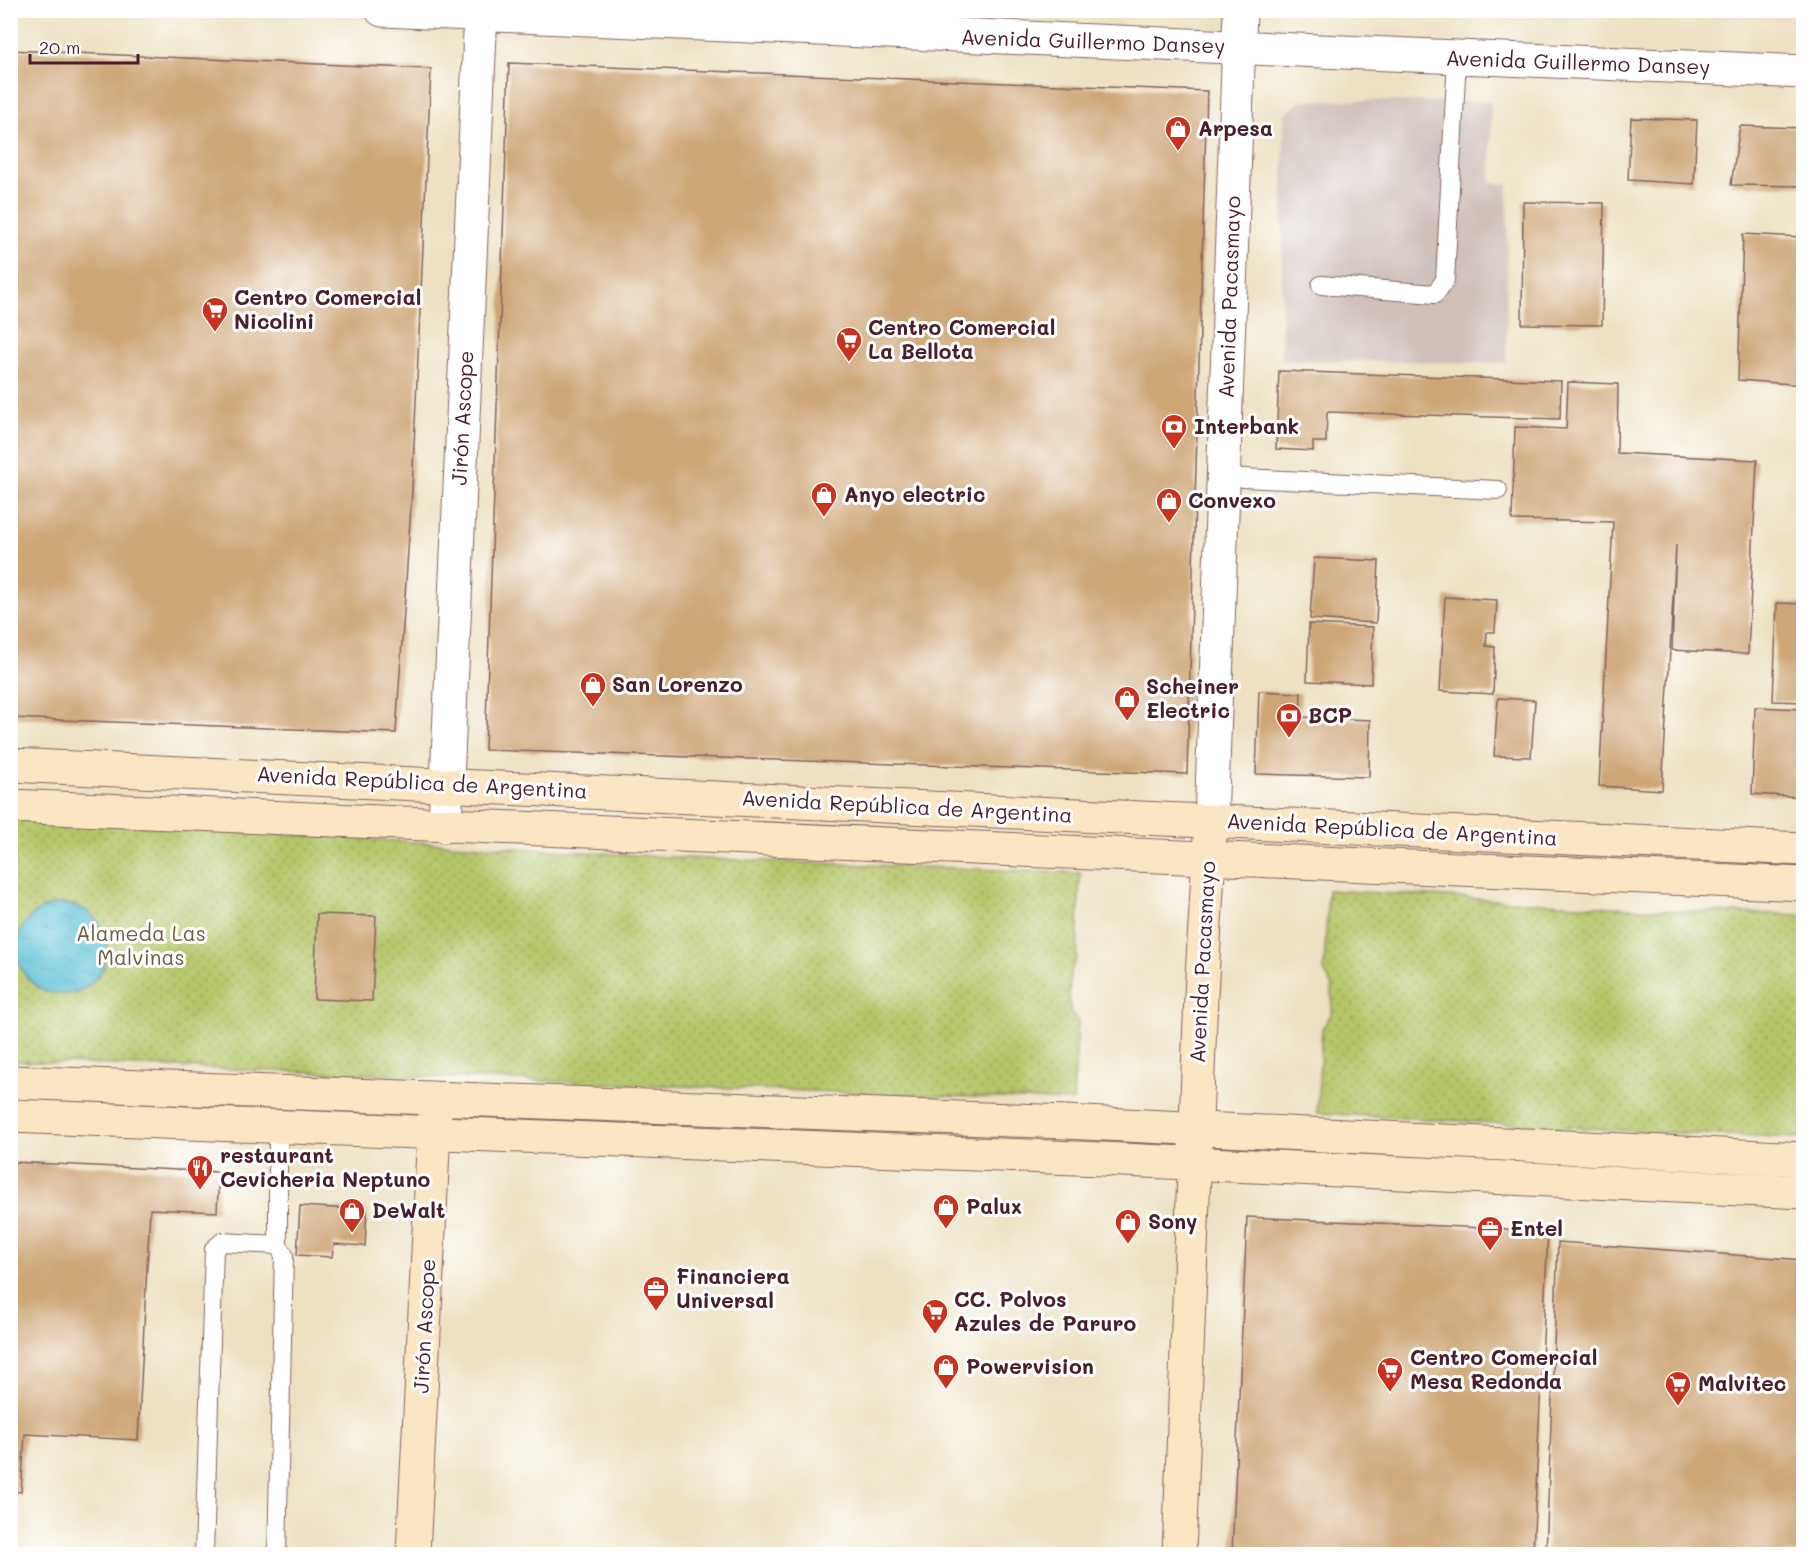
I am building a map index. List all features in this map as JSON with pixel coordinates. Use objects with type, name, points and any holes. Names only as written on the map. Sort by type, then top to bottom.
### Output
[{"type":"street","name":"Avenida Guillermo Dansey","points":[[382,10],[1803,72]]},
{"type":"street","name":"Avenida Pacasmayo","points":[[1179,1554],[1195,1129],[1211,822],[1240,10]]},
{"type":"street","name":"Jirón Ascope","points":[[445,826],[481,13]]},
{"type":"street","name":"Avenida República de Argentina","points":[[10,765],[1803,849]]},
{"type":"street","name":"Avenida República de Argentina","points":[[10,806],[1803,885]]},
{"type":"street","points":[[10,1082],[436,1097],[1195,1129],[1803,1159]]},
{"type":"street","name":"Jirón Ascope","points":[[413,1554],[436,1097]]},
{"type":"street","points":[[10,1116],[1194,1164],[1803,1192]]},
{"type":"lane","points":[[1321,285],[1435,294],[1445,280],[1457,58]]},
{"type":"lane","points":[[1223,477],[1498,490]]},
{"type":"lane","points":[[277,1554],[284,1255],[278,1245],[278,1126]]},
{"type":"lane","points":[[204,1554],[214,1249],[222,1242],[278,1245]]},
{"type":"shaded area","points":[[1626,11],[1803,11],[1803,22],[1626,13]]},
{"type":"shaded area","points":[[1302,100],[1491,102],[1491,183],[1508,184],[1506,363],[1281,360],[1284,115]]},
{"type":"green space","name":"Alameda Las Malvinas","points":[[10,818],[686,858],[1080,873],[1077,957],[1070,974],[1069,1003],[1071,1013],[1078,1022],[1073,1101],[11,1061]]},
{"type":"green space","points":[[1328,890],[1681,911],[1803,915],[1803,1138],[1670,1133],[1317,1113],[1322,1029],[1332,1013],[1332,987],[1324,970]]},
{"type":"water","points":[[62,904],[79,908],[94,917],[103,932],[107,949],[103,966],[94,981],[79,990],[62,994],[45,990],[30,981],[21,966],[17,949],[21,932],[30,917],[45,908]]},
{"type":"building","name":"Centro Comercial Nicolini","points":[[10,50],[431,69],[412,490],[396,733],[10,718]]},
{"type":"building","points":[[509,63],[1207,91],[1187,774],[485,750]]},
{"type":"building","points":[[1631,118],[1697,120],[1694,184],[1628,180]]},
{"type":"building","points":[[1740,126],[1804,128],[1804,186],[1731,185]]},
{"type":"building","points":[[1523,202],[1604,203],[1602,325],[1522,324]]},
{"type":"building","points":[[1743,234],[1804,237],[1804,385],[1738,380]]},
{"type":"building","points":[[1279,371],[1561,381],[1560,419],[1327,412],[1326,442],[1313,442],[1313,451],[1276,449]]},
{"type":"building","points":[[1568,382],[1618,384],[1617,453],[1757,460],[1748,654],[1672,650],[1676,545],[1662,790],[1599,786],[1613,522],[1512,520],[1515,427],[1566,429]]},
{"type":"building","points":[[1314,558],[1379,561],[1376,623],[1310,619]]},
{"type":"building","points":[[1445,597],[1497,600],[1495,632],[1487,632],[1486,646],[1495,647],[1493,694],[1440,691]]},
{"type":"building","points":[[1777,603],[1804,604],[1804,702],[1773,701]]},
{"type":"building","points":[[1309,624],[1373,627],[1371,684],[1307,681]]},
{"type":"building","points":[[1259,691],[1301,693],[1300,717],[1370,720],[1369,777],[1256,774]]},
{"type":"building","points":[[1498,698],[1535,700],[1531,757],[1494,756]]},
{"type":"building","points":[[1755,707],[1804,709],[1804,797],[1752,794]]},
{"type":"building","points":[[317,914],[376,916],[372,1001],[314,999]]},
{"type":"building","points":[[12,1162],[219,1172],[217,1212],[150,1209],[138,1440],[25,1434],[21,1492],[10,1491]]},
{"type":"building","points":[[300,1206],[367,1210],[365,1246],[334,1244],[332,1257],[297,1255]]},
{"type":"building","name":"Centro Comercial Mesa Redonda","points":[[1247,1217],[1548,1231],[1533,1554],[1232,1554]]},
{"type":"building","name":"Malvitec","points":[[1558,1242],[1804,1260],[1804,1554],[1546,1554]]},
{"type":"place","name":"Arpesa","points":[[1178,152]]},
{"type":"place","name":"Centro Comercial Nicolini","points":[[215,333]]},
{"type":"place","name":"Centro Comercial La Bellota","points":[[849,363]]},
{"type":"place","name":"Interbank","points":[[1174,450]]},
{"type":"place","name":"Anyo electric","points":[[824,518]]},
{"type":"place","name":"Convexo","points":[[1169,524]]},
{"type":"place","name":"San Lorenzo","points":[[593,708]]},
{"type":"place","name":"Scheiner Electric","points":[[1127,722]]},
{"type":"place","name":"BCP","points":[[1289,739]]},
{"type":"place","name":"restaurant Cevicheria Neptuno","points":[[200,1191]]},
{"type":"place","name":"Palux","points":[[946,1230]]},
{"type":"place","name":"DeWalt","points":[[352,1234]]},
{"type":"place","name":"Sony","points":[[1128,1245]]},
{"type":"place","name":"Entel","points":[[1490,1252]]},
{"type":"place","name":"Financiera Universal","points":[[656,1312]]},
{"type":"place","name":"CC. Polvos Azules de Paruro","points":[[935,1335]]},
{"type":"place","name":"Powervision","points":[[946,1390]]},
{"type":"place","name":"Centro Comercial Mesa Redonda","points":[[1390,1393]]},
{"type":"place","name":"Malvitec","points":[[1678,1407]]}]
